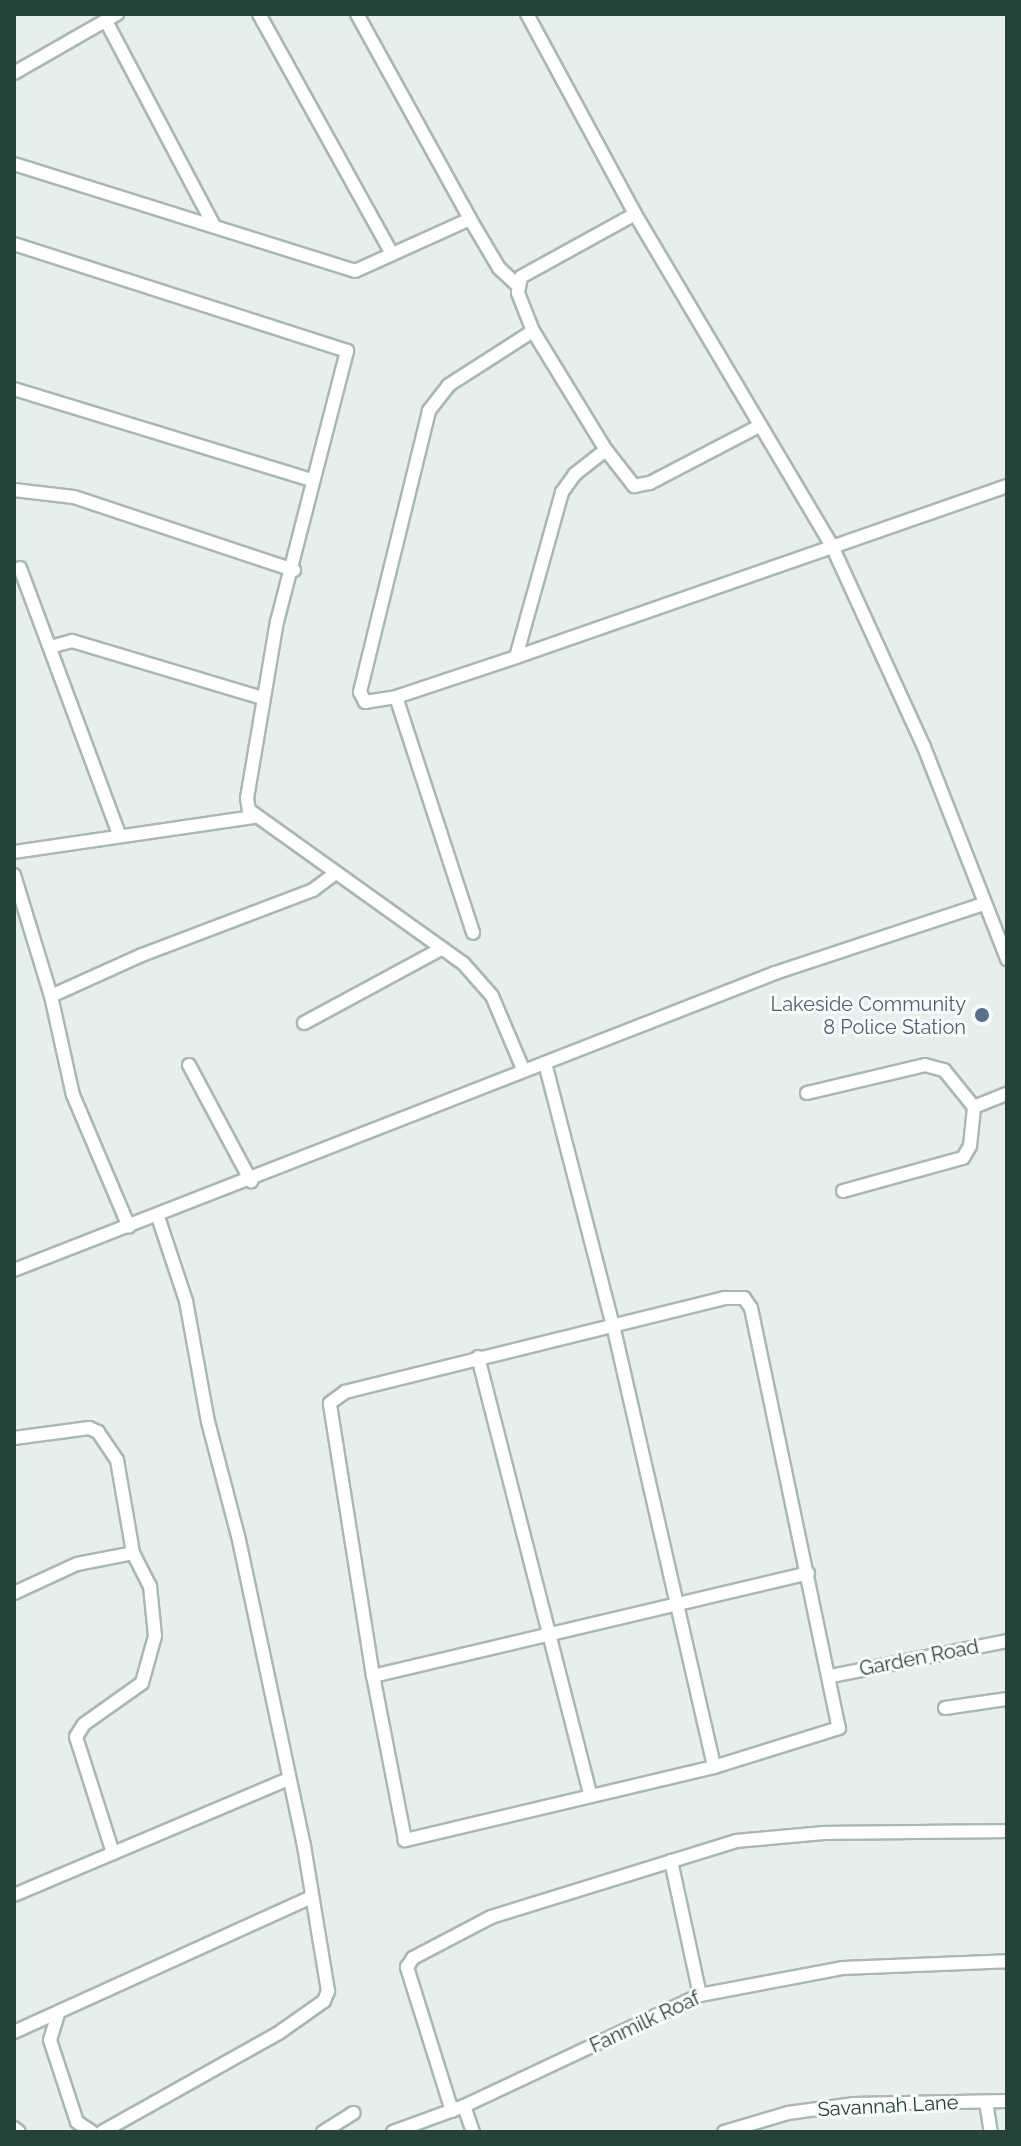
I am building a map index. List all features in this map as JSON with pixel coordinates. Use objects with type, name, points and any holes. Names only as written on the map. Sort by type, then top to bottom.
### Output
[{"type":"street","points":[[259,14],[392,254]]},
{"type":"street","points":[[357,14],[470,219],[499,268],[517,285],[533,331],[606,450],[634,486],[650,483],[759,426]]},
{"type":"street","points":[[527,14],[635,214],[832,546],[906,704],[1007,959]]},
{"type":"street","points":[[14,73],[112,17],[213,224]]},
{"type":"street","points":[[14,164],[355,271],[470,219]]},
{"type":"street","points":[[517,285],[521,277],[635,214]]},
{"type":"street","points":[[14,244],[347,351],[311,480],[294,570],[262,698],[247,798],[254,817],[463,963],[492,996],[523,1069]]},
{"type":"street","points":[[533,331],[449,385],[429,411],[360,692],[365,702],[396,697],[516,657],[1007,486]]},
{"type":"street","points":[[14,389],[311,480]]},
{"type":"street","points":[[516,657],[562,492],[575,474],[606,450]]},
{"type":"street","points":[[14,490],[74,497],[294,570]]},
{"type":"street","points":[[20,568],[119,834]]},
{"type":"street","points":[[50,647],[72,641],[262,698]]},
{"type":"street","points":[[396,697],[473,933]]},
{"type":"street","points":[[14,852],[119,834],[254,817]]},
{"type":"street","points":[[14,875],[51,996],[73,1095],[129,1227]]},
{"type":"street","points":[[51,996],[313,890],[333,875]]},
{"type":"street","points":[[14,1270],[251,1181],[523,1069],[775,973],[984,904]]},
{"type":"street","points":[[304,1023],[441,949]]},
{"type":"street","points":[[545,1063],[613,1325],[714,1767]]},
{"type":"street","points":[[189,1065],[251,1181]]},
{"type":"street","points":[[807,1093],[925,1065],[944,1070],[974,1107],[970,1146],[963,1158],[843,1191]]},
{"type":"street","points":[[974,1107],[1007,1094]]},
{"type":"street","points":[[102,2132],[190,2086],[324,2001],[325,1962],[288,1779],[186,1301],[158,1217]]},
{"type":"street","points":[[744,1298],[751,1308],[831,1676],[839,1728],[714,1767],[590,1793],[405,1840],[373,1676],[330,1403],[345,1392],[613,1325],[744,1298]]},
{"type":"street","points":[[478,1357],[590,1793]]},
{"type":"street","points":[[14,1438],[89,1428],[98,1432],[117,1460],[133,1553],[150,1586],[155,1636],[151,1661],[142,1683],[84,1724],[76,1737],[113,1853]]},
{"type":"street","points":[[14,1593],[77,1564],[133,1553]]},
{"type":"street","points":[[373,1676],[808,1573]]},
{"type":"street","name":"Garden Road","points":[[831,1676],[1007,1641]]},
{"type":"street","points":[[945,1708],[1007,1699]]},
{"type":"street","points":[[14,1895],[288,1779]]},
{"type":"street","points":[[473,2132],[458,2109],[407,1979],[413,1958],[491,1917],[736,1841],[824,1833],[1007,1831]]},
{"type":"street","points":[[671,1861],[700,1995]]},
{"type":"street","points":[[14,2032],[310,1898]]},
{"type":"street","name":"Fanmilk Roaf","points":[[393,2132],[458,2109],[700,1995],[843,1968],[1007,1961]]},
{"type":"street","points":[[58,2014],[50,2040],[77,2122],[92,2132]]},
{"type":"street","name":"Savannah Lane","points":[[724,2132],[788,2113],[854,2104],[1007,2101]]},
{"type":"street","points":[[986,2102],[991,2132]]},
{"type":"street","points":[[323,2132],[353,2113]]},
{"type":"street","points":[[14,2128],[19,2132]]},
{"type":"place","name":"Lakeside Community 8 Police Station","points":[[982,1015]]}]
